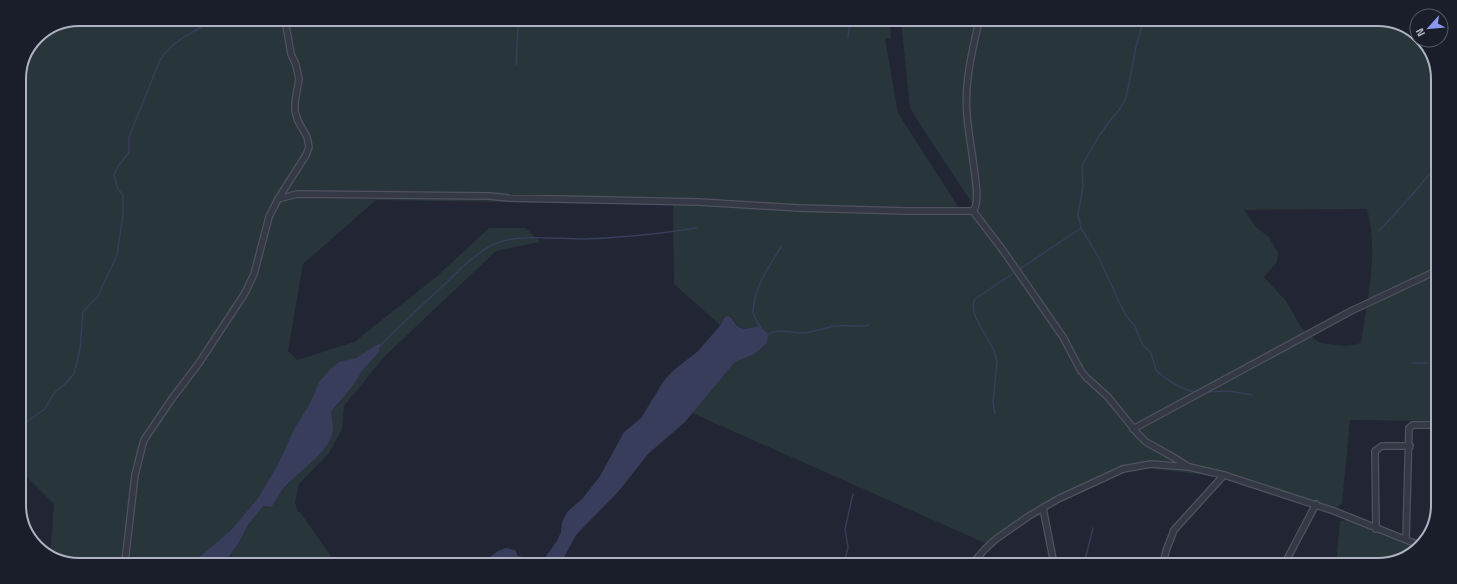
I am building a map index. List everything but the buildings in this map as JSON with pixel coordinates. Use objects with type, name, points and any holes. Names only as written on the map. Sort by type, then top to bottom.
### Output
[{"type":"street","points":[[125,558],[135,475],[142,447],[154,425],[199,363],[245,293],[254,274],[270,217],[278,199],[299,168],[309,147],[307,137],[298,121],[295,111],[299,78],[285,26]]},
{"type":"street","points":[[973,211],[977,202],[966,96],[972,52],[978,26]]},
{"type":"street","points":[[278,199],[297,194],[462,196],[699,202],[799,208],[898,211],[973,211]]},
{"type":"street","points":[[973,211],[1006,254],[1063,337],[1081,371],[1108,397],[1133,429],[1146,442],[1174,456],[1189,467]]},
{"type":"street","points":[[1133,429],[1352,311],[1431,273]]},
{"type":"street","points":[[1406,539],[1410,446],[1409,428],[1413,425],[1431,425]]},
{"type":"street","points":[[1376,529],[1375,451],[1382,446],[1410,446]]},
{"type":"street","points":[[977,558],[996,539],[1058,499],[1093,482],[1130,467],[1151,464],[1189,467],[1224,475],[1316,504],[1354,518],[1376,529],[1414,543]]},
{"type":"street","points":[[1164,558],[1174,530],[1180,521],[1224,475]]},
{"type":"street","points":[[1288,558],[1316,504]]},
{"type":"street","points":[[1043,508],[1053,558]]},
{"type":"shaded area","points":[[79,26],[890,26],[891,38],[885,38],[898,113],[959,208],[975,208],[910,109],[902,26],[1378,26],[1401,31],[1409,36],[1409,48],[1421,48],[1426,56],[1431,76],[1431,421],[1350,420],[1342,504],[1335,508],[1326,509],[1214,476],[1128,466],[1076,488],[985,543],[692,413],[735,362],[753,355],[767,343],[767,332],[759,326],[748,329],[739,327],[730,316],[725,317],[720,325],[674,284],[673,205],[376,200],[303,264],[288,351],[297,360],[354,342],[436,277],[489,228],[526,228],[540,242],[496,251],[384,357],[344,406],[342,429],[329,453],[299,484],[295,503],[298,512],[300,512],[332,558],[228,558],[263,505],[268,507],[275,503],[281,492],[300,471],[312,462],[331,422],[332,410],[346,395],[356,380],[374,346],[319,382],[310,403],[294,429],[279,462],[258,498],[231,530],[198,558],[72,558],[56,553],[50,549],[54,504],[26,476],[26,79],[30,59],[35,50],[50,35],[59,30]],"holes":[[[1367,209],[1372,242],[1369,293],[1361,343],[1347,346],[1320,343],[1303,330],[1286,301],[1264,277],[1277,262],[1278,253],[1269,237],[1256,227],[1244,210]]]},
{"type":"shaded area","points":[[1355,518],[1417,540],[1401,553],[1385,558],[1337,558],[1340,521]]},
{"type":"water","points":[[728,316],[731,318],[740,328],[746,329],[759,326],[767,332],[767,343],[753,355],[735,362],[685,422],[648,454],[618,492],[576,535],[564,558],[545,558],[557,541],[561,532],[562,522],[567,512],[583,498],[600,476],[624,432],[641,418],[665,379],[697,352],[719,327],[725,317]]},
{"type":"water","points":[[380,344],[379,352],[362,371],[354,384],[332,410],[333,431],[330,439],[319,455],[287,485],[271,507],[263,506],[249,524],[238,544],[228,558],[198,558],[231,530],[258,498],[279,462],[294,429],[310,403],[319,382],[330,369],[339,362],[356,358],[374,346]]},
{"type":"water","points":[[506,548],[515,550],[518,556],[530,558],[488,558],[498,551]]},
{"type":"waterway","points":[[26,422],[45,409],[54,393],[74,374],[80,349],[83,312],[98,296],[117,255],[123,214],[123,195],[118,189],[114,175],[119,165],[129,152],[129,137],[160,60],[179,40],[205,26]]},
{"type":"waterway","points":[[516,65],[518,26]]},
{"type":"waterway","points":[[848,37],[849,26]]},
{"type":"waterway","points":[[1142,26],[1136,47],[1126,98],[1119,110],[1099,136],[1084,162],[1082,169],[1083,187],[1078,214],[1081,228],[1099,258],[1127,317],[1135,326],[1142,344],[1151,353],[1156,370],[1175,384],[1187,390],[1196,392]]},
{"type":"waterway","points":[[1379,231],[1431,172]]},
{"type":"waterway","points":[[379,347],[476,255],[497,243],[506,240],[527,238],[582,239],[625,237],[697,228]]},
{"type":"waterway","points":[[995,414],[993,403],[997,361],[995,353],[974,313],[973,306],[975,299],[1081,228]]},
{"type":"waterway","points":[[761,328],[753,314],[756,294],[767,270],[781,247]]},
{"type":"waterway","points":[[767,335],[776,331],[804,333],[834,326],[869,325]]},
{"type":"waterway","points":[[1413,363],[1431,364]]},
{"type":"waterway","points":[[1206,392],[1228,391],[1252,395]]},
{"type":"waterway","points":[[845,558],[848,547],[845,529],[853,494]]},
{"type":"waterway","points":[[1086,558],[1093,528]]}]
